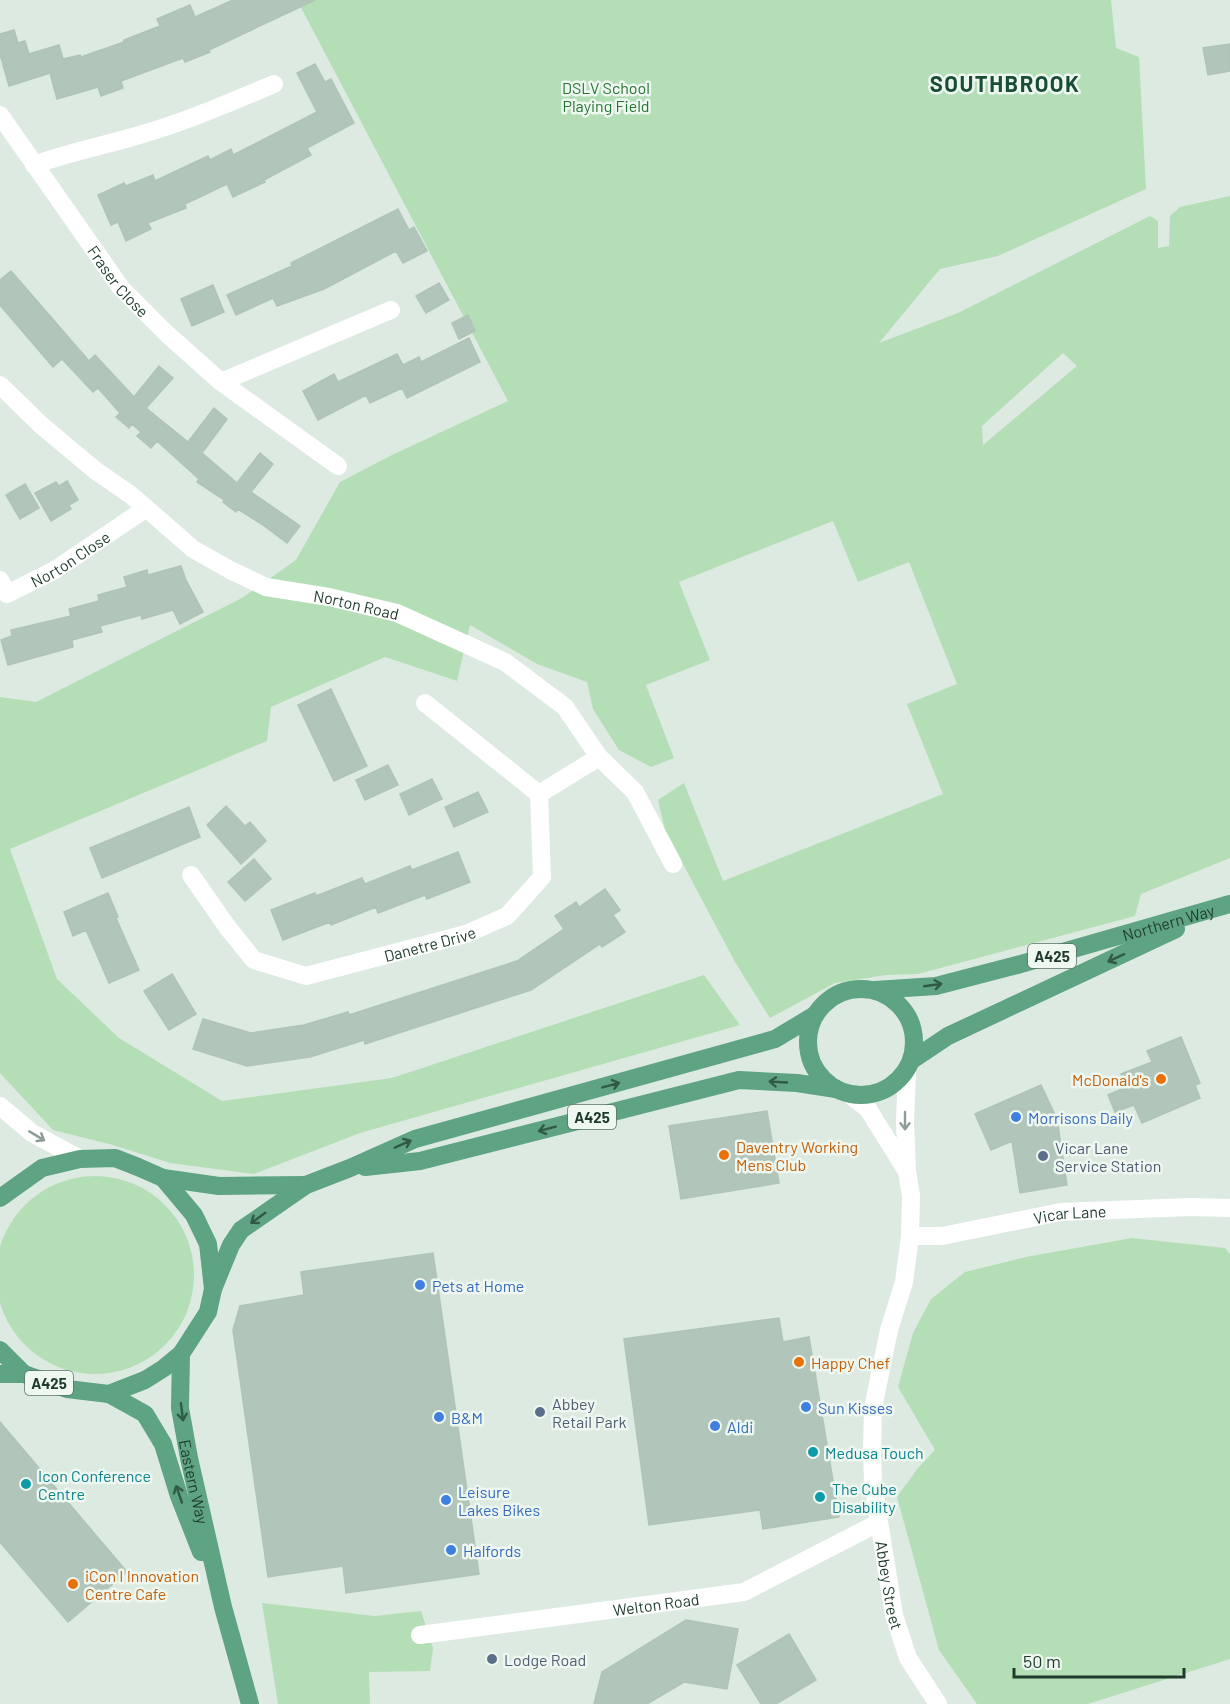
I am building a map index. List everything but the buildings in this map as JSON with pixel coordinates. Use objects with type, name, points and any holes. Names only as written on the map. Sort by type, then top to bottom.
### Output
[{"type":"main road","name":"Northern Way","points":[[875,990],[946,983],[1017,966],[1228,905]]},
{"type":"main road","name":"Northern Way","points":[[909,1066],[948,1036],[1228,905]]},
{"type":"main road","points":[[860,988],[875,990],[889,996],[903,1008],[912,1025],[915,1042],[909,1066],[896,1084],[878,1094],[861,1096],[843,1092],[823,1080],[813,1066],[808,1050],[809,1032],[815,1015],[832,998],[844,991],[860,988]]},
{"type":"main road","name":"A425","points":[[181,1354],[208,1312],[213,1289],[231,1245],[241,1230],[306,1185],[350,1168],[415,1138],[775,1039],[815,1015]]},
{"type":"main road","name":"A425","points":[[350,1168],[420,1161],[739,1080],[797,1083],[843,1092]]},
{"type":"main road","name":"A425","points":[[0,1198],[42,1168],[80,1159],[115,1158],[163,1178],[219,1186],[306,1185]]},
{"type":"main road","name":"A425","points":[[163,1178],[194,1215],[208,1244],[213,1289]]},
{"type":"main road","name":"A425","points":[[0,1350],[24,1374]]},
{"type":"main road","points":[[109,1394],[145,1380],[181,1354]]},
{"type":"main road","name":"Eastern Way","points":[[181,1354],[180,1408],[222,1607],[248,1697]]},
{"type":"main road","name":"A425","points":[[0,1374],[24,1374],[67,1389],[109,1394]]},
{"type":"main road","name":"Eastern Way","points":[[109,1394],[145,1414],[163,1444],[179,1496],[222,1607]]},
{"type":"street","points":[[34,165],[67,153],[136,136],[187,120],[274,84]]},
{"type":"street","name":"Fraser Close","points":[[0,115],[122,288],[166,333],[221,382],[338,466]]},
{"type":"street","points":[[221,382],[391,310]]},
{"type":"street","name":"Norton Road","points":[[0,385],[41,425],[96,471],[131,495],[193,549],[230,570],[266,587],[329,597],[396,613],[505,662],[565,707],[599,757],[635,792],[673,864]]},
{"type":"street","name":"Norton Close","points":[[0,580],[7,594],[55,570],[145,509]]},
{"type":"street","points":[[425,703],[539,794],[599,757]]},
{"type":"street","name":"Danetre Drive","points":[[191,875],[228,928],[254,960],[306,976],[466,934],[507,916],[542,877],[539,794]]},
{"type":"street","name":"Abbey Street","points":[[909,1066],[905,1122],[907,1171],[911,1196],[910,1236],[904,1282],[890,1330],[873,1408],[872,1449],[878,1523],[894,1615],[908,1658],[938,1704]]},
{"type":"street","name":"Abbey Street","points":[[843,1092],[868,1109],[907,1171]]},
{"type":"street","points":[[0,1106],[32,1133],[80,1159]]},
{"type":"street","name":"Vicar Lane","points":[[910,1236],[942,1236],[1061,1212],[1190,1207],[1230,1208]]},
{"type":"street","name":"Welton Road","points":[[420,1635],[744,1592],[878,1523]]},
{"type":"green space","name":"DSLV School Playing Field","points":[[297,0],[1111,0],[1116,48],[1139,57],[1146,189],[998,256],[940,269],[879,343],[958,313],[1150,216],[1158,221],[1158,248],[1169,246],[1170,216],[1180,207],[1230,196],[1230,858],[1141,894],[1135,916],[918,974],[886,975],[835,983],[770,1018],[735,962],[665,830],[658,800],[684,783],[723,881],[943,794],[907,704],[957,684],[909,562],[858,582],[833,521],[679,582],[710,660],[646,685],[674,758],[651,767],[619,750],[593,709],[587,682],[537,664],[470,625],[457,681],[385,657],[271,707],[267,741],[10,849],[57,979],[119,1038],[222,1101],[392,1078],[704,975],[740,1025],[360,1133],[254,1174],[170,1163],[113,1145],[53,1130],[0,1073],[0,697],[36,702],[242,598],[296,560],[340,482],[508,401]],"holes":[[[1063,353],[1077,366],[983,445],[982,426]]]},
{"type":"green space","points":[[95,1176],[114,1178],[133,1184],[150,1193],[165,1205],[177,1220],[186,1237],[192,1256],[194,1275],[192,1294],[186,1313],[177,1330],[165,1345],[150,1357],[133,1366],[114,1372],[95,1374],[76,1372],[57,1366],[40,1357],[25,1345],[13,1330],[4,1313],[-2,1294],[-4,1275],[-2,1256],[4,1237],[13,1220],[25,1205],[40,1193],[57,1184],[76,1178]]},
{"type":"green space","points":[[1132,1238],[1225,1248],[1230,1254],[1230,1659],[1088,1704],[977,1704],[939,1650],[897,1497],[918,1468],[935,1450],[898,1387],[913,1333],[931,1299],[965,1272],[1026,1257]]},
{"type":"green space","points":[[262,1603],[375,1616],[421,1611],[433,1648],[430,1671],[369,1672],[370,1704],[278,1704]]},
{"type":"place","name":"McDonald's","points":[[1161,1079]]},
{"type":"place","name":"Morrisons Daily","points":[[1016,1117]]},
{"type":"place","name":"Daventry Working Mens Club","points":[[724,1155]]},
{"type":"place","name":"Vicar Lane Service Station","points":[[1043,1156]]},
{"type":"place","name":"Pets at Home","points":[[420,1285]]},
{"type":"place","name":"Happy Chef","points":[[799,1362]]},
{"type":"place","name":"Sun Kisses","points":[[806,1407]]},
{"type":"place","name":"Abbey Retail Park","points":[[540,1412]]},
{"type":"place","name":"B&M","points":[[439,1417]]},
{"type":"place","name":"Aldi","points":[[715,1426]]},
{"type":"place","name":"Medusa Touch","points":[[813,1452]]},
{"type":"place","name":"Icon Conference Centre","points":[[26,1484]]},
{"type":"place","name":"The Cube Disability","points":[[820,1497]]},
{"type":"place","name":"Leisure Lakes Bikes","points":[[446,1500]]},
{"type":"place","name":"Halfords","points":[[451,1550]]},
{"type":"place","name":"iCon I Innovation Centre Cafe","points":[[73,1584]]},
{"type":"place","name":"Lodge Road","points":[[492,1659]]},
{"type":"district","name":"SOUTHBROOK","points":[[1005,83]]}]
